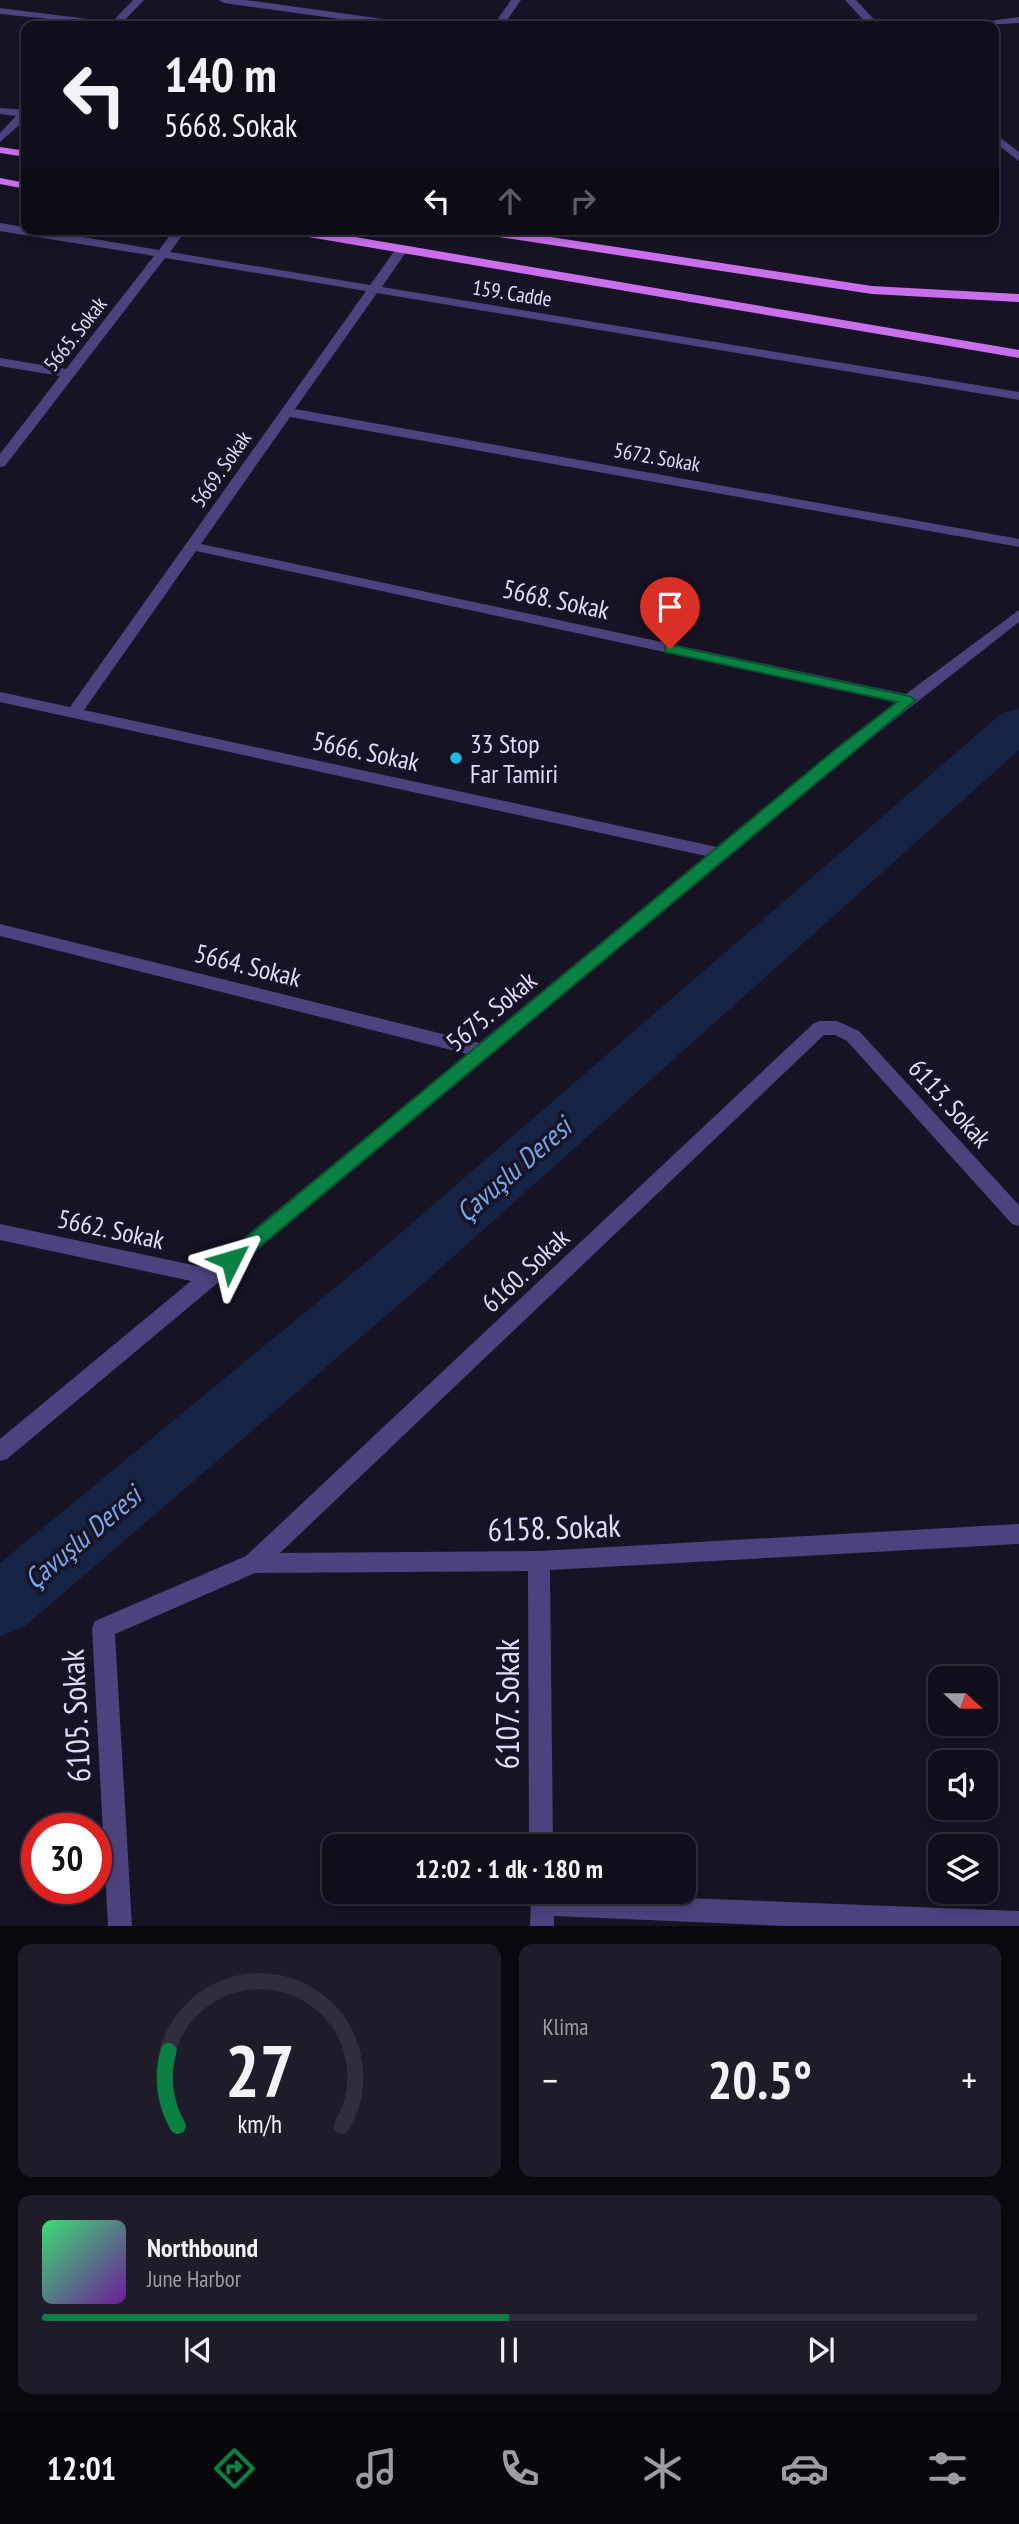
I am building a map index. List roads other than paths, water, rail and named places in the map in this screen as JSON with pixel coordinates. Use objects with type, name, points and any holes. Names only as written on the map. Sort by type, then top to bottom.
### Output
[{"type":"main road","points":[[0,150],[21,153]]},
{"type":"main road","points":[[0,181],[21,185]]},
{"type":"main road","name":"159. Cadde","points":[[353,235],[402,249],[1019,354]]},
{"type":"main road","points":[[512,235],[872,290],[1019,298]]},
{"type":"street","points":[[118,21],[139,0]]},
{"type":"street","points":[[224,0],[376,21]]},
{"type":"street","points":[[501,21],[516,0]]},
{"type":"street","points":[[850,0],[870,21]]},
{"type":"street","points":[[0,10],[78,21]]},
{"type":"street","points":[[999,23],[1019,20]]},
{"type":"street","points":[[0,111],[21,113]]},
{"type":"street","points":[[0,139],[21,119]]},
{"type":"street","points":[[999,140],[1019,158]]},
{"type":"street","name":"159. Cadde","points":[[0,227],[21,231]]},
{"type":"street","name":"159. Cadde","points":[[46,235],[1019,396]]},
{"type":"street","name":"5665. Sokak","points":[[0,463],[176,235]]},
{"type":"street","name":"5669. Sokak","points":[[74,713],[402,249]]},
{"type":"street","points":[[0,362],[69,374]]},
{"type":"street","name":"5672. Sokak","points":[[287,412],[1019,542]]},
{"type":"street","name":"5668. Sokak","points":[[192,546],[909,700]]},
{"type":"street","name":"5675. Sokak","points":[[0,1452],[841,752],[1019,615]]},
{"type":"street","name":"5666. Sokak","points":[[0,696],[721,854]]},
{"type":"street","name":"5664. Sokak","points":[[0,930],[483,1051]]},
{"type":"street","name":"6160. Sokak","points":[[254,1563],[820,1028],[837,1028]]},
{"type":"street","name":"6113. Sokak","points":[[837,1028],[853,1036],[1019,1219]]},
{"type":"street","name":"5662. Sokak","points":[[0,1232],[210,1277]]},
{"type":"street","name":"6158. Sokak","points":[[103,1628],[254,1563],[539,1561],[1019,1534]]},
{"type":"street","name":"6107. Sokak","points":[[539,1561],[541,1834]]},
{"type":"street","name":"6105. Sokak","points":[[103,1628],[120,1926]]},
{"type":"street","points":[[542,1907],[1019,1923]]},
{"type":"waterway","name":"Çavuşlu Deresi","points":[[0,1605],[403,1266],[1019,724]]},
{"type":"place","name":"33 Stop Far Tamiri","points":[[456,758]]}]
